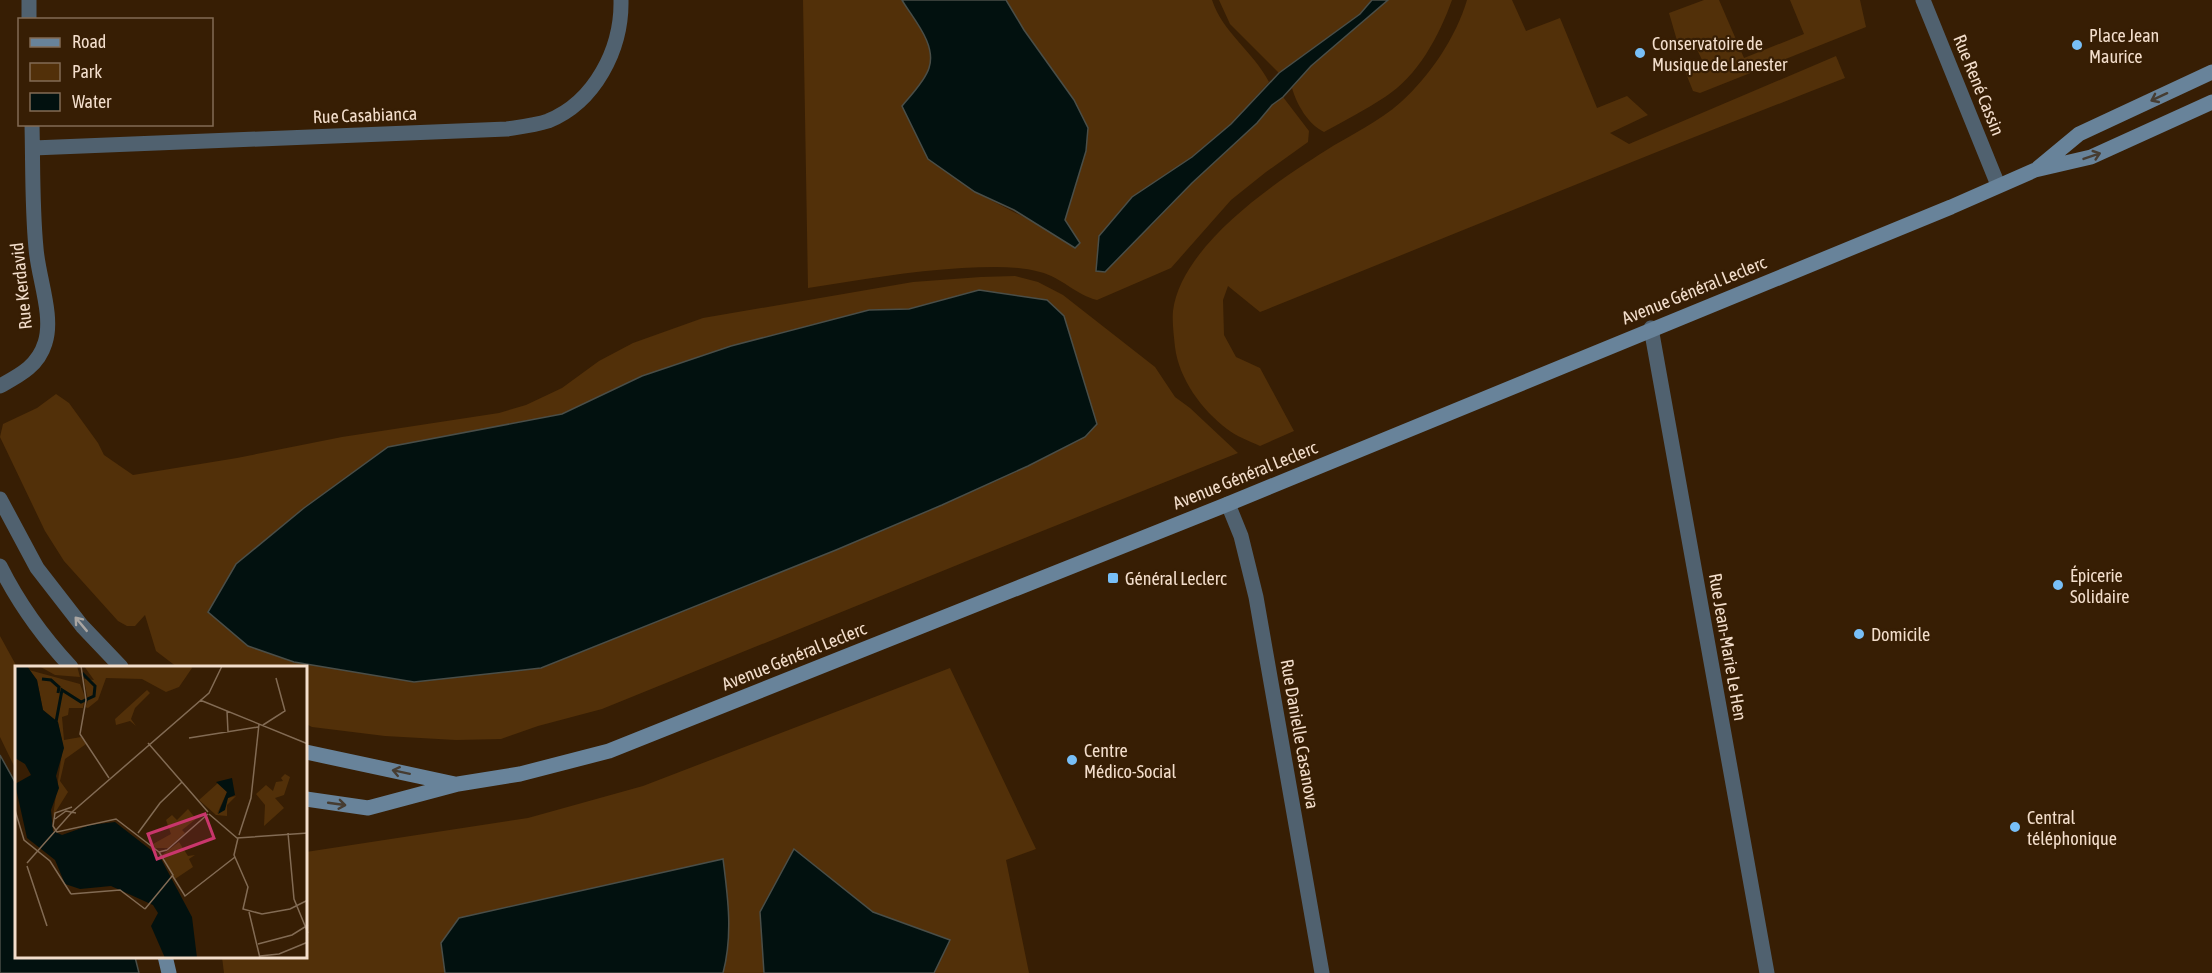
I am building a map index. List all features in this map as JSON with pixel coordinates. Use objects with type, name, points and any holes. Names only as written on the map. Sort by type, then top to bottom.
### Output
[{"type":"main road","name":"Avenue Général Leclerc","points":[[2035,170],[2079,134],[2212,72]]},
{"type":"main road","name":"Avenue Général Leclerc","points":[[308,799],[369,808],[458,784],[520,774],[609,752],[1228,504],[1651,328],[1951,207],[2035,170],[2091,157],[2212,102]]},
{"type":"main road","name":"Avenue Général Leclerc","points":[[308,752],[458,784]]},
{"type":"main road","points":[[165,958],[169,973]]},
{"type":"street","points":[[29,0],[29,18]]},
{"type":"street","name":"Rue Casabianca","points":[[33,148],[507,129],[548,121],[575,105],[596,84],[613,51],[621,0]]},
{"type":"street","name":"Rue René Cassin","points":[[1923,0],[1998,185]]},
{"type":"street","name":"Rue Kerdavid","points":[[0,386],[26,372],[37,360],[45,343],[48,324],[36,249],[32,126]]},
{"type":"street","name":"Rue Jean-Marie Le Hen","points":[[1651,328],[1767,973]]},
{"type":"street","points":[[0,499],[37,568],[82,626],[120,666]]},
{"type":"street","name":"Rue Danielle Casanova","points":[[1228,504],[1241,536],[1256,597],[1322,973]]},
{"type":"street","points":[[0,566],[17,596],[70,666]]},
{"type":"green space","points":[[803,0],[902,0],[931,49],[931,63],[921,82],[975,192],[1079,243],[1064,220],[1073,190],[1024,30],[1006,0],[1212,0],[1223,22],[1269,82],[1231,124],[1192,157],[1099,251],[1097,259],[1151,226],[1192,183],[1283,97],[1309,131],[1308,142],[1231,200],[1171,268],[1097,300],[1089,298],[1048,274],[1011,267],[923,271],[808,288]]},
{"type":"green space","points":[[1219,0],[1372,0],[1360,14],[1279,73],[1230,24]]},
{"type":"green space","points":[[1388,0],[1452,0],[1434,41],[1408,78],[1385,97],[1362,111],[1324,132],[1318,129],[1304,113],[1292,88],[1311,66]]},
{"type":"green space","points":[[1467,0],[1512,0],[1526,31],[1560,18],[1597,108],[1627,96],[1648,115],[1610,133],[1629,144],[1836,56],[1845,78],[1260,312],[1228,286],[1223,300],[1224,335],[1236,357],[1260,368],[1294,431],[1260,446],[1238,436],[1209,413],[1193,393],[1181,371],[1175,347],[1173,320],[1173,311],[1180,287],[1193,263],[1211,240],[1233,219],[1281,180],[1383,116],[1412,92],[1432,68],[1449,42]]},
{"type":"green space","points":[[1704,0],[1719,0],[1744,58],[1804,34],[1790,0],[1860,0],[1866,27],[1700,93],[1693,91],[1685,71],[1704,64],[1692,39],[1678,44],[1669,13]]},
{"type":"green space","points":[[1015,276],[1038,282],[1063,295],[1155,367],[1175,397],[1238,453],[602,709],[538,726],[501,739],[456,740],[385,736],[312,727],[308,725],[308,666],[176,666],[156,651],[145,615],[135,626],[127,626],[118,621],[64,561],[45,531],[0,437],[3,424],[37,408],[56,394],[69,403],[104,455],[133,475],[237,458],[342,437],[499,413],[526,405],[562,388],[599,361],[633,343],[703,318],[913,282]],"holes":[[[979,290],[1084,388],[1097,424],[942,505],[541,668],[236,564],[304,508],[388,447],[562,414],[642,376],[731,346],[869,310],[909,309]]]},
{"type":"green space","points":[[0,636],[16,666],[15,768],[0,737]]},
{"type":"green space","points":[[950,668],[1036,849],[1006,860],[1029,973],[224,973],[222,958],[308,958],[308,852],[528,818],[643,786]]},
{"type":"water","points":[[902,0],[1006,0],[1024,30],[1074,100],[1088,128],[1086,151],[1065,220],[1080,243],[1075,248],[1014,210],[975,192],[928,159],[902,106],[927,73],[931,59],[930,50],[923,32]]},
{"type":"water","points":[[1372,0],[1388,0],[1311,66],[1257,123],[1192,183],[1105,272],[1096,271],[1099,236],[1132,197],[1192,157],[1231,124],[1279,73],[1360,14]]},
{"type":"water","points":[[979,290],[1047,300],[1064,316],[1097,424],[1085,437],[1028,466],[836,550],[541,668],[414,682],[294,662],[248,646],[208,612],[236,564],[304,508],[388,447],[562,414],[642,376],[731,346],[869,310],[909,309]]},
{"type":"water","points":[[0,755],[15,782],[15,958],[135,958],[139,973],[0,973]]},
{"type":"water","points":[[794,849],[873,912],[950,940],[934,973],[764,973],[760,912]]},
{"type":"water","points":[[723,859],[729,931],[723,973],[445,973],[441,943],[459,918]]},
{"type":"place","name":"Place Jean Maurice","points":[[2077,45]]},
{"type":"place","name":"Conservatoire de Musique de Lanester","points":[[1640,53]]},
{"type":"place","name":"Général Leclerc","points":[[1113,578]]},
{"type":"place","name":"Épicerie Solidaire","points":[[2058,585]]},
{"type":"place","name":"Domicile","points":[[1859,634]]},
{"type":"place","name":"Centre Médico-Social","points":[[1072,760]]},
{"type":"place","name":"Central téléphonique","points":[[2015,827]]}]
